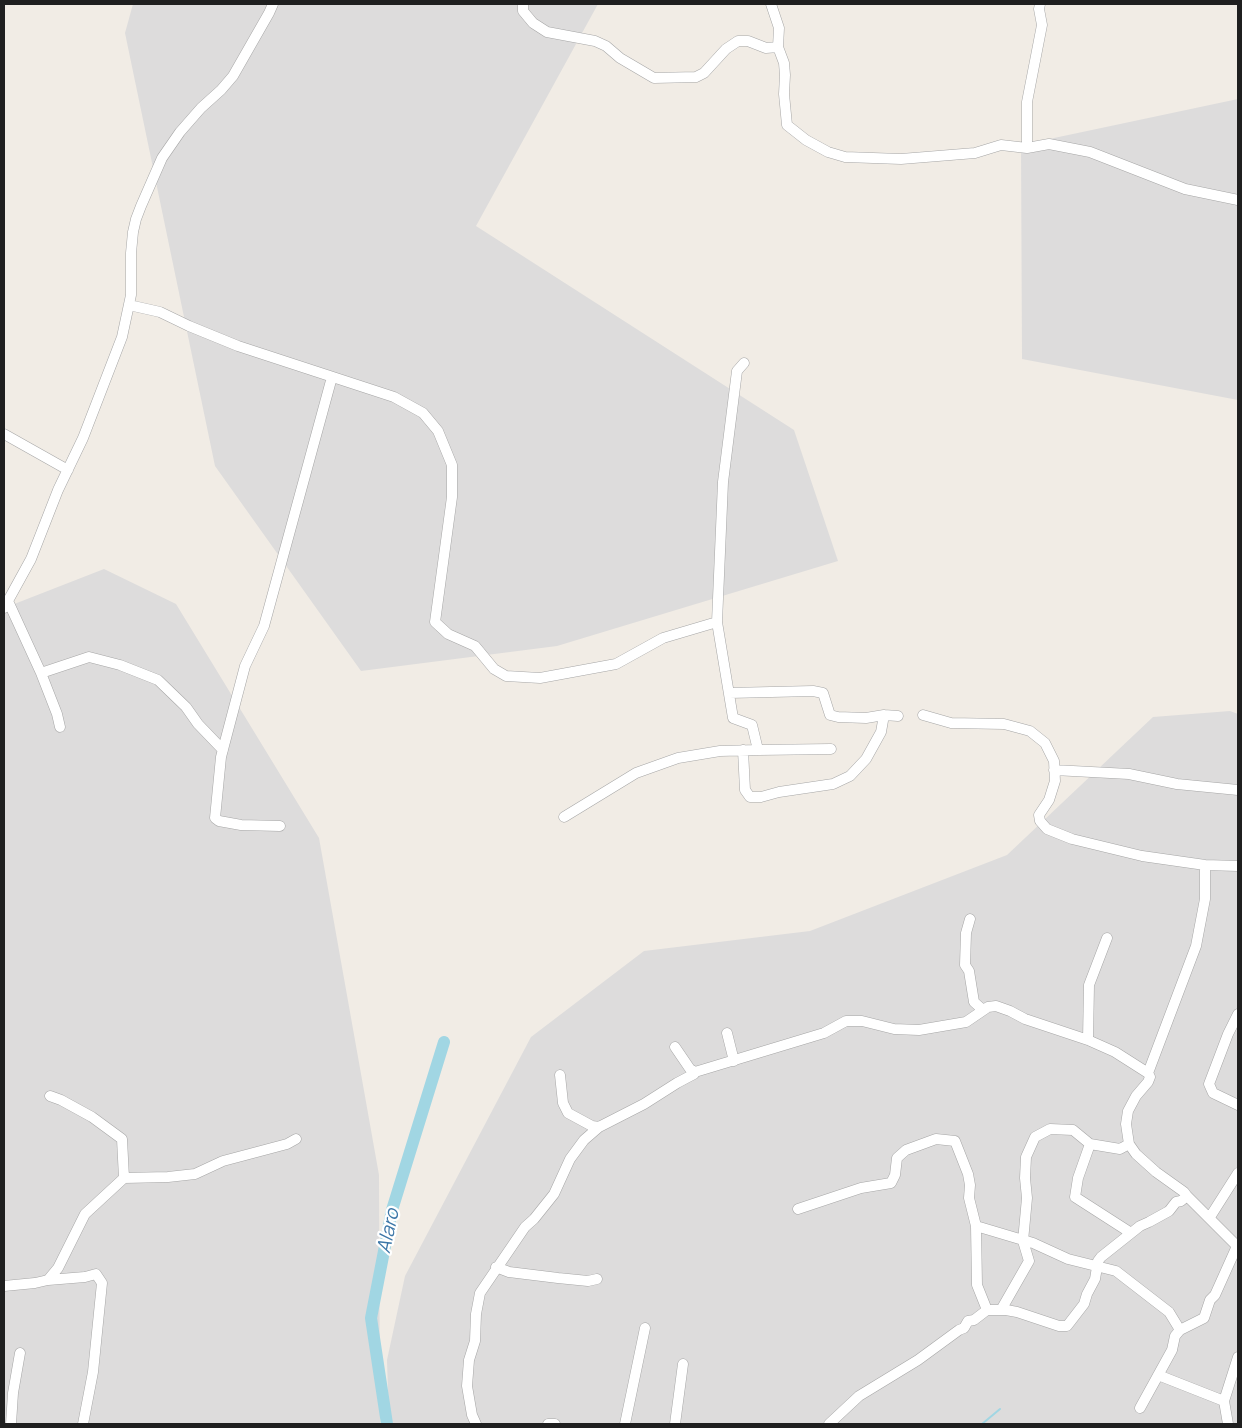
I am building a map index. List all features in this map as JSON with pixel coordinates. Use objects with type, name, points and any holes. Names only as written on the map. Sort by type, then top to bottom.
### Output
[{"type":"street","points":[[60,727],[42,673],[6,605],[31,559],[83,438],[122,336],[132,287],[132,253],[136,219],[162,158],[180,132],[233,76],[273,4]]},
{"type":"street","points":[[523,4],[523,11],[533,23],[547,32],[595,41],[606,46],[620,58],[654,78],[696,77],[704,73],[726,49],[738,42],[748,41],[766,48],[778,47]]},
{"type":"street","points":[[770,4],[779,28],[778,47],[784,62],[784,94],[787,125],[806,140],[828,152],[845,156],[901,159],[975,153],[1001,145],[1027,148],[1049,144],[1090,152],[1185,188],[1238,200]]},
{"type":"street","points":[[1027,148],[1027,102],[1042,25],[1040,4]]},
{"type":"street","points":[[129,304],[160,312],[238,346],[394,397],[423,413],[438,431],[452,465],[452,489],[435,622],[448,634],[475,646],[494,669],[506,676],[540,678],[616,664],[663,638],[717,622]]},
{"type":"street","points":[[744,363],[738,371],[723,482],[717,622],[733,718],[752,725],[758,750]]},
{"type":"street","points":[[280,826],[241,825],[219,821],[215,818],[223,750],[245,666],[264,626],[332,377]]},
{"type":"street","points":[[4,434],[68,470]]},
{"type":"street","points":[[42,673],[89,657],[120,665],[158,680],[186,707],[198,724],[223,750]]},
{"type":"street","points":[[729,693],[813,690],[823,693],[830,715],[838,718],[898,716]]},
{"type":"street","points":[[743,750],[745,790],[750,797],[761,797],[779,792],[833,784],[850,776],[866,759],[881,732],[884,715]]},
{"type":"street","points":[[923,715],[951,723],[1004,724],[1030,732],[1045,743],[1054,761],[1055,781],[1048,800],[1039,815],[1040,821],[1047,829],[1072,839],[1142,856],[1205,865],[1238,866]]},
{"type":"street","points":[[564,817],[636,773],[678,758],[720,751],[831,749]]},
{"type":"street","points":[[1054,770],[1129,774],[1177,784],[1238,790]]},
{"type":"street","points":[[1140,1408],[1174,1345],[1175,1336],[1180,1330],[1204,1318],[1210,1300],[1215,1296],[1238,1246],[1184,1192],[1156,1172],[1136,1154],[1129,1144],[1126,1124],[1128,1111],[1150,1077],[1148,1073],[1196,946],[1205,898],[1205,865]]},
{"type":"street","points":[[970,919],[966,933],[965,965],[969,971],[974,1002],[983,1010]]},
{"type":"street","points":[[1088,1040],[1089,985],[1106,938]]},
{"type":"street","points":[[476,1424],[472,1415],[467,1386],[469,1360],[475,1341],[476,1314],[480,1293],[496,1267],[525,1227],[554,1194],[570,1159],[584,1140],[599,1127],[637,1108],[695,1072],[824,1033],[846,1021],[870,1022],[894,1029],[919,1030],[966,1022],[988,1006],[996,1006],[1025,1019],[1088,1040],[1120,1054],[1148,1073]]},
{"type":"street","points":[[1238,1014],[1228,1034],[1209,1084],[1213,1093],[1238,1105]]},
{"type":"street","points":[[727,1033],[734,1061]]},
{"type":"street","points":[[675,1047],[690,1069],[695,1072]]},
{"type":"street","points":[[560,1075],[563,1103],[568,1113],[592,1126],[599,1127]]},
{"type":"street","points":[[50,1096],[92,1117],[122,1139],[124,1178]]},
{"type":"street","points":[[1001,1310],[1029,1261],[1022,1241],[1027,1198],[1025,1178],[1026,1157],[1035,1137],[1050,1129],[1073,1130],[1090,1144],[1120,1149],[1129,1144]]},
{"type":"street","points":[[48,1280],[58,1268],[85,1214],[124,1178],[195,1174],[223,1162],[287,1144],[296,1139]]},
{"type":"street","points":[[798,1209],[861,1188],[891,1183],[895,1175],[897,1158],[906,1150],[936,1140],[955,1141],[965,1166],[970,1186],[969,1198],[976,1226],[977,1285],[987,1310]]},
{"type":"street","points":[[1090,1144],[1078,1178],[1075,1197],[1131,1233]]},
{"type":"street","points":[[1210,1217],[1238,1173]]},
{"type":"street","points":[[828,1424],[866,1391],[918,1360],[964,1328],[968,1321],[974,1320],[987,1310],[1001,1310],[1028,1315],[1059,1326],[1067,1326],[1084,1304],[1095,1279],[1097,1265],[1104,1254],[1140,1226],[1169,1211],[1176,1202],[1182,1201],[1187,1196]]},
{"type":"street","points":[[976,1226],[1033,1243],[1068,1259],[1116,1270],[1169,1312],[1180,1330]]},
{"type":"street","points":[[496,1267],[509,1272],[588,1281],[597,1280]]},
{"type":"street","points":[[4,1286],[85,1277],[96,1274],[102,1283],[93,1372],[83,1424]]},
{"type":"street","points":[[626,1424],[645,1328]]},
{"type":"street","points":[[11,1424],[13,1393],[20,1353]]},
{"type":"street","points":[[1228,1424],[1224,1401],[1238,1357]]},
{"type":"street","points":[[675,1424],[682,1364]]},
{"type":"street","points":[[1158,1375],[1224,1401]]},
{"type":"street","points":[[548,1424],[555,1424]]},
{"type":"shaded area","points":[[133,4],[598,4],[476,226],[794,430],[838,561],[557,646],[361,671],[215,466],[125,33]]},
{"type":"shaded area","points":[[1238,99],[1238,400],[1022,359],[1021,145]]},
{"type":"shaded area","points":[[104,569],[176,604],[319,838],[379,1175],[380,1424],[4,1424],[4,608]]},
{"type":"shaded area","points":[[1230,711],[1238,714],[1238,1424],[389,1424],[387,1360],[405,1276],[531,1037],[644,951],[810,931],[1007,855],[1153,717]]},
{"type":"waterway","name":"Alaro","points":[[387,1424],[371,1318],[392,1210],[444,1042]]},
{"type":"waterway","points":[[982,1424],[1000,1409]]}]
